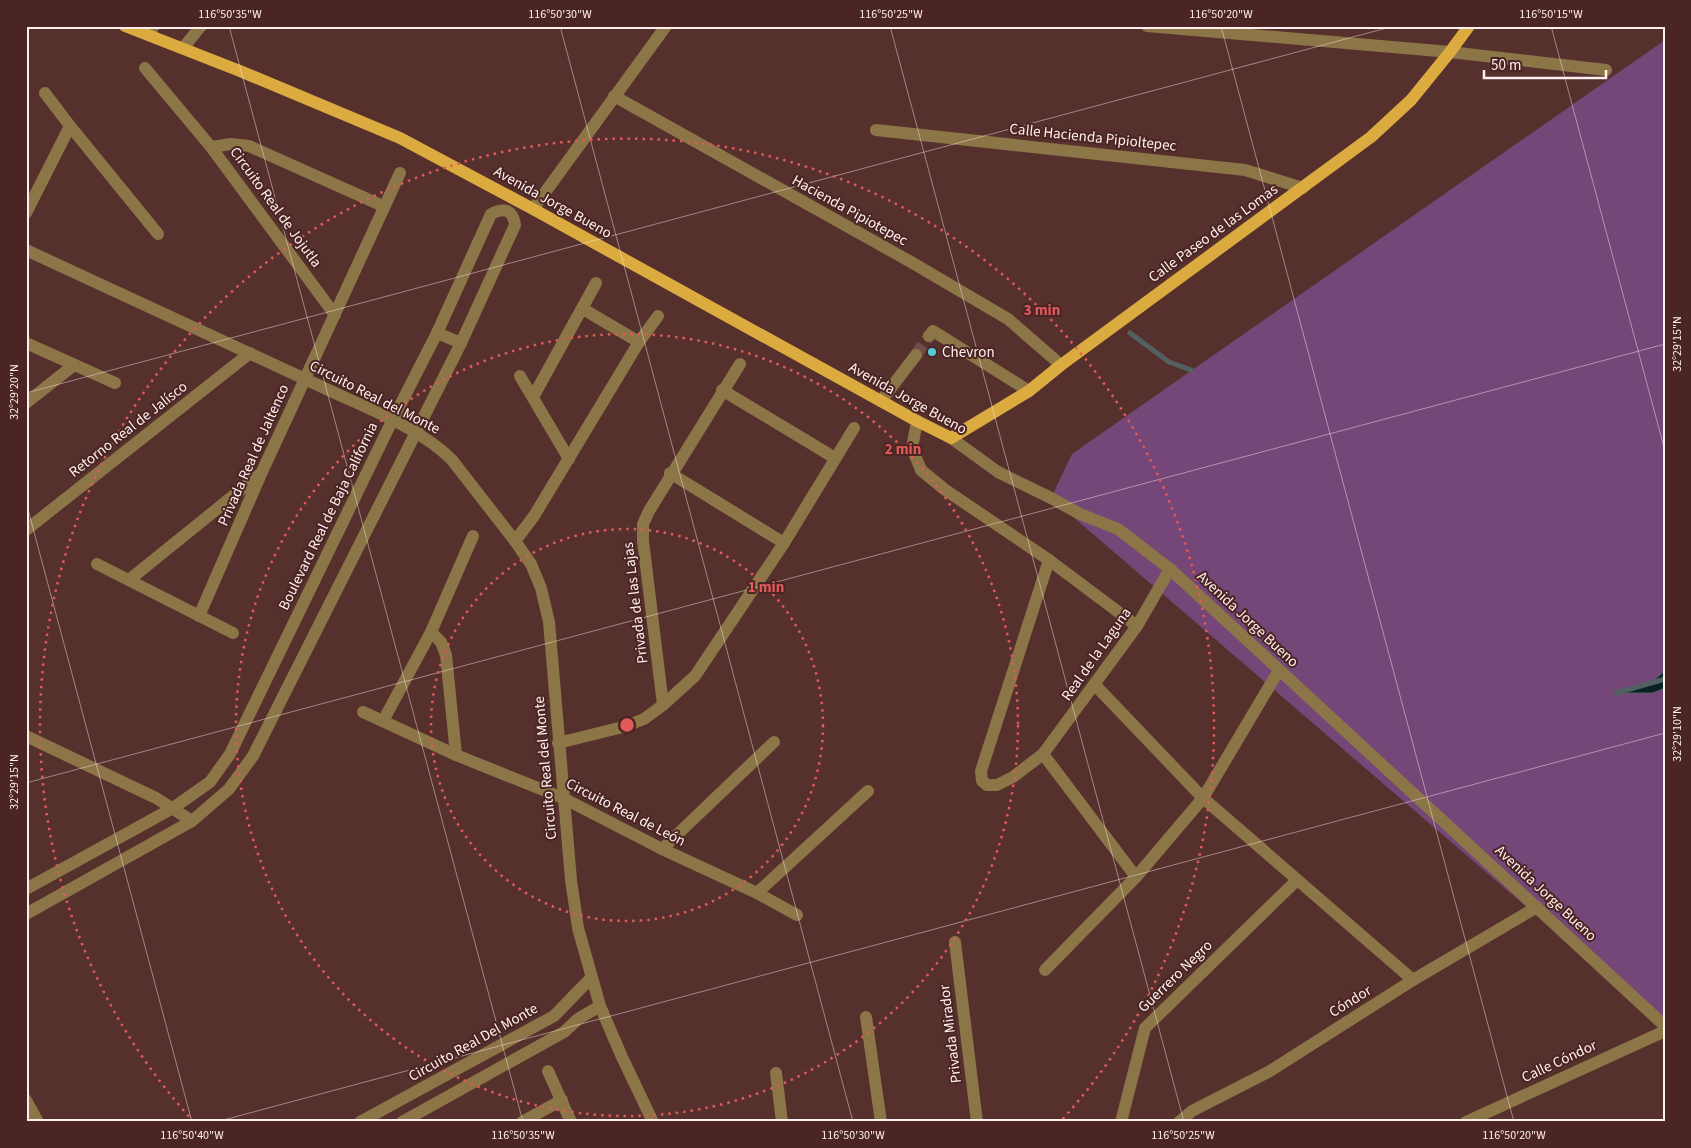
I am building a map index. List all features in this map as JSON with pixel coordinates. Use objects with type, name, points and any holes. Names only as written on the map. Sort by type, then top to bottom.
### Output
[{"type":"main road","name":"Avenida Jorge Bueno","points":[[125,26],[150,30],[183,48],[400,138],[951,438]]},
{"type":"main road","name":"Calle Paseo de las Lomas","points":[[951,438],[1030,391],[1061,365],[1371,137],[1411,100],[1469,26]]},
{"type":"street","points":[[183,48],[201,26]]},
{"type":"street","points":[[533,209],[666,26]]},
{"type":"street","points":[[1147,26],[1450,52],[1606,70]]},
{"type":"street","points":[[145,68],[211,147]]},
{"type":"street","points":[[46,92],[70,126],[158,234]]},
{"type":"street","name":"Hacienda Pipiotepec","points":[[614,96],[911,262],[1008,320],[1061,365]]},
{"type":"street","points":[[26,212],[70,126]]},
{"type":"street","name":"Calle Hacienda Pipioltepec","points":[[876,130],[1244,170],[1303,188]]},
{"type":"street","name":"Circuito Real de Jojutla","points":[[335,315],[211,147],[231,144],[249,146],[383,206]]},
{"type":"street","name":"Privada Real de Jaltenco","points":[[199,616],[261,474],[383,206],[400,173]]},
{"type":"street","name":"Boulevard Real de Baja California","points":[[26,889],[173,808],[210,782],[230,754],[392,421],[437,333],[491,214],[499,210],[507,211],[514,217],[515,225],[461,343],[271,724],[253,756],[229,789],[192,821],[26,914]]},
{"type":"street","name":"Circuito Real del Monte","points":[[26,250],[392,421],[442,449],[515,540],[531,564],[541,588],[549,622],[563,798],[576,918],[600,1006]]},
{"type":"street","points":[[533,397],[596,284]]},
{"type":"street","points":[[583,310],[638,342]]},
{"type":"street","points":[[515,540],[534,516],[638,342],[658,316]]},
{"type":"street","points":[[929,336],[933,331],[1030,391]]},
{"type":"street","points":[[437,333],[461,343]]},
{"type":"street","points":[[26,343],[115,383]]},
{"type":"street","name":"Retorno Real de Jalísco","points":[[26,530],[250,354]]},
{"type":"street","points":[[881,401],[916,355]]},
{"type":"street","name":"Privada de las Lajas","points":[[663,705],[643,541],[643,524],[670,473],[740,364]]},
{"type":"street","points":[[26,403],[74,365]]},
{"type":"street","points":[[520,376],[569,459]]},
{"type":"street","points":[[722,390],[835,458]]},
{"type":"street","points":[[917,421],[912,448],[921,470],[944,489],[1049,560],[1137,626]]},
{"type":"street","points":[[558,742],[622,727],[644,719],[663,705],[695,676],[784,543],[854,428]]},
{"type":"street","name":"Avenida Jorge Bueno","points":[[951,438],[998,472],[1080,514],[1118,530],[1170,569],[1665,1026]]},
{"type":"street","points":[[670,473],[784,543]]},
{"type":"street","points":[[129,580],[261,474]]},
{"type":"street","points":[[383,722],[431,632],[473,536]]},
{"type":"street","name":"Real de la Laguna","points":[[1049,560],[981,771],[982,781],[987,785],[997,785],[1013,777],[1043,754],[1137,626],[1170,569]]},
{"type":"street","points":[[97,564],[233,633]]},
{"type":"street","points":[[431,632],[441,642],[446,656],[456,756]]},
{"type":"street","points":[[1045,970],[1136,877],[1203,798],[1279,670]]},
{"type":"street","points":[[1095,685],[1203,798],[1413,980]]},
{"type":"street","name":"Circuito Real de León","points":[[363,712],[456,756],[563,798],[796,915]]},
{"type":"street","points":[[250,716],[271,724]]},
{"type":"street","points":[[26,736],[173,808],[192,821]]},
{"type":"street","points":[[662,849],[774,742]]},
{"type":"street","points":[[1043,754],[1136,877]]},
{"type":"street","points":[[757,894],[868,791]]},
{"type":"street","name":"Guerrero Negro","points":[[1120,1122],[1145,1028],[1296,880]]},
{"type":"street","name":"Cóndor","points":[[1179,1122],[1192,1111],[1270,1071],[1413,980],[1537,907]]},
{"type":"street","name":"Privada Mirador","points":[[955,942],[977,1122]]},
{"type":"street","name":"Circuito Real Del Monte","points":[[360,1122],[554,1016],[591,978]]},
{"type":"street","points":[[402,1122],[564,1032],[578,1019],[600,1006],[653,1122]]},
{"type":"street","points":[[866,1017],[881,1122]]},
{"type":"street","name":"Calle Cóndor","points":[[1466,1122],[1665,1031]]},
{"type":"street","points":[[548,1071],[571,1122]]},
{"type":"street","points":[[776,1073],[782,1122]]},
{"type":"street","points":[[26,1100],[38,1122]]},
{"type":"street","points":[[522,1122],[562,1100]]},
{"type":"shaded area","points":[[1665,40],[1665,1026],[1051,498],[1072,454]]},
{"type":"water","points":[[1665,671],[1665,688],[1653,693],[1616,693],[1650,683]]},
{"type":"waterway","points":[[1130,333],[1169,362],[1191,370]]},
{"type":"waterway","points":[[1616,693],[1665,679]]},
{"type":"tunnel","points":[[916,355],[929,336]]},
{"type":"place","name":"Chevron","points":[[932,352]]}]
